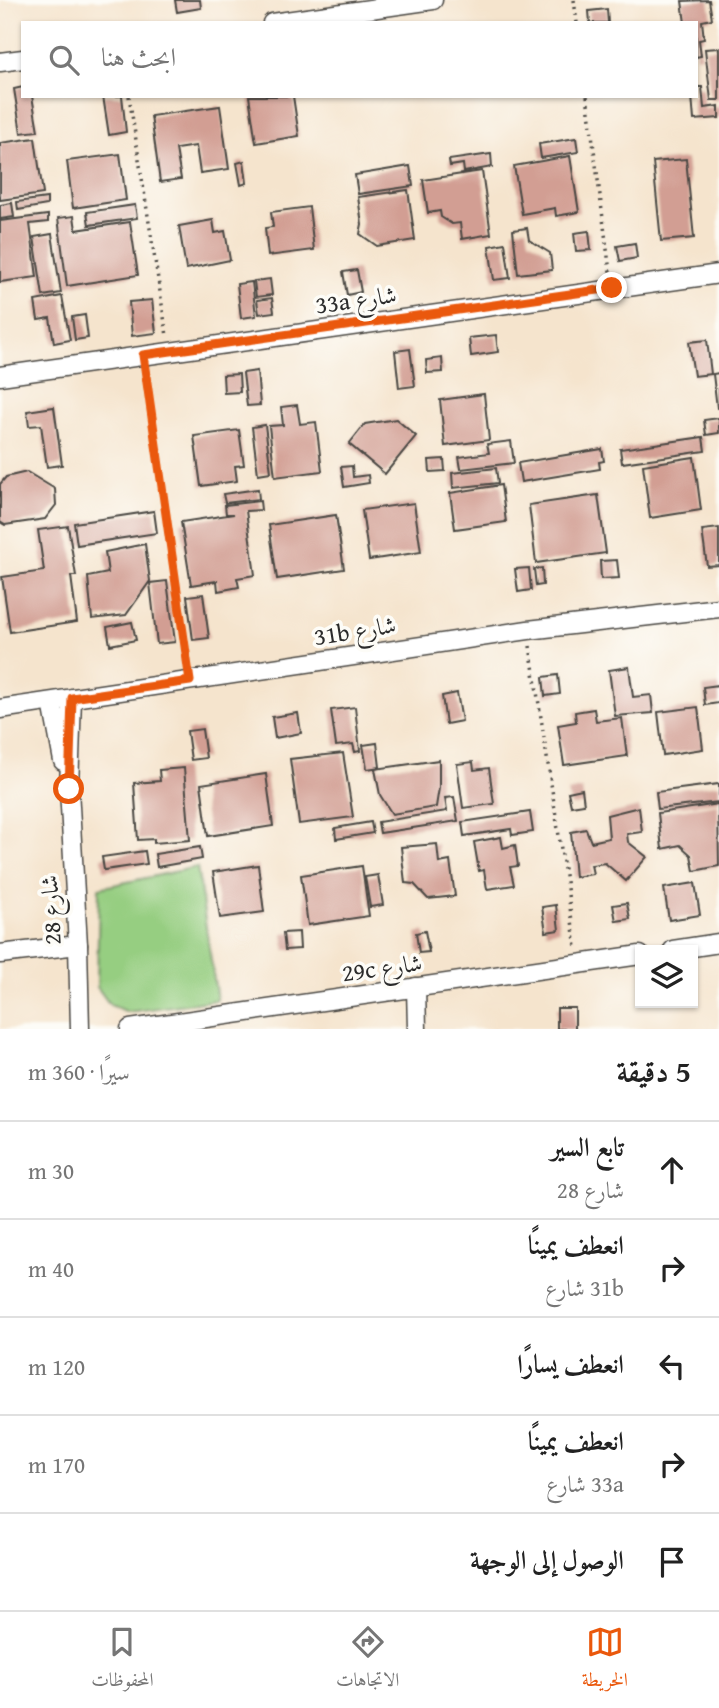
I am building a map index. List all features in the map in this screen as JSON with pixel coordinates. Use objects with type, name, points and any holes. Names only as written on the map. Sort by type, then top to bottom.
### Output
[{"type":"street","points":[[286,21],[433,0]]},
{"type":"street","points":[[0,62],[21,59]]},
{"type":"street","name":"33a شارع","points":[[0,376],[719,274]]},
{"type":"street","name":"31b شارع","points":[[0,709],[528,630],[719,608]]},
{"type":"street","name":"شارع 28","points":[[72,698],[69,789],[80,1029]]},
{"type":"street","name":"شارع 28","points":[[52,702],[69,789]]},
{"type":"street","points":[[698,946],[719,943]]},
{"type":"street","points":[[0,954],[78,945]]},
{"type":"street","name":"29c شارع","points":[[130,1029],[635,956]]},
{"type":"street","points":[[416,987],[417,1029]]},
{"type":"path","points":[[574,0],[577,21]]},
{"type":"path","points":[[129,98],[169,352]]},
{"type":"path","points":[[587,98],[612,288]]},
{"type":"path","points":[[143,355],[190,681]]},
{"type":"path","points":[[528,630],[578,964]]},
{"type":"green space","points":[[197,867],[217,1000],[128,1012],[110,1005],[97,987],[99,888]]},
{"type":"building","points":[[175,0],[200,0],[201,8],[177,12]]},
{"type":"building","points":[[709,0],[712,19],[702,21],[704,39],[699,40],[701,56],[698,57],[698,21],[685,21],[682,1]]},
{"type":"building","points":[[607,9],[608,21],[590,21],[589,11]]},
{"type":"building","points":[[719,48],[719,100],[711,100],[705,49]]},
{"type":"building","points":[[21,87],[21,98],[32,98],[38,131],[21,133],[14,89]]},
{"type":"building","points":[[698,87],[702,87],[704,108],[719,106],[719,118],[694,120],[692,98],[698,98]]},
{"type":"building","points":[[103,98],[122,98],[126,132],[109,135]]},
{"type":"building","points":[[249,98],[293,98],[299,136],[256,143]]},
{"type":"building","points":[[220,106],[229,169],[200,173],[196,146],[176,149],[181,179],[160,182],[151,116]]},
{"type":"building","points":[[35,138],[43,194],[0,200],[0,143]]},
{"type":"building","points":[[576,138],[578,152],[541,158],[539,144]]},
{"type":"building","points":[[120,154],[126,200],[73,208],[67,161]]},
{"type":"building","points":[[491,154],[492,167],[464,172],[463,164],[450,166],[449,160]]},
{"type":"building","points":[[570,156],[579,212],[556,216],[555,208],[522,214],[514,166]]},
{"type":"building","points":[[686,159],[694,238],[661,241],[653,162]]},
{"type":"building","points":[[244,161],[247,183],[241,185],[237,163]]},
{"type":"building","points":[[410,166],[413,186],[358,194],[355,175]]},
{"type":"building","points":[[482,171],[491,234],[462,239],[460,223],[452,224],[441,217],[440,211],[428,213],[423,180]]},
{"type":"building","points":[[408,190],[415,240],[377,246],[360,234],[362,224],[358,197]]},
{"type":"building","points":[[47,198],[47,205],[18,210],[17,202]]},
{"type":"building","points":[[12,203],[14,217],[0,219],[0,205]]},
{"type":"building","points":[[135,205],[137,218],[89,225],[87,212]]},
{"type":"building","points":[[309,207],[314,250],[268,256],[265,228],[273,227],[271,212]]},
{"type":"building","points":[[48,215],[48,222],[30,224],[37,277],[0,282],[0,221]]},
{"type":"building","points":[[74,216],[76,230],[130,222],[138,275],[67,286],[58,218]]},
{"type":"building","points":[[213,220],[215,233],[225,231],[230,260],[186,269],[179,226]]},
{"type":"building","points":[[527,228],[529,240],[550,253],[552,270],[518,274],[513,230]]},
{"type":"building","points":[[589,231],[591,250],[576,251],[574,233]]},
{"type":"building","points":[[52,234],[61,293],[43,296],[34,237]]},
{"type":"building","points":[[505,243],[510,278],[494,280],[489,246]]},
{"type":"building","points":[[635,243],[637,258],[620,261],[617,246]]},
{"type":"building","points":[[357,270],[361,292],[347,295],[343,272]]},
{"type":"building","points":[[270,279],[272,295],[256,297],[254,281]]},
{"type":"building","points":[[252,282],[256,316],[241,318],[237,284]]},
{"type":"building","points":[[62,296],[70,340],[54,343],[50,318],[38,320],[35,301]]},
{"type":"building","points":[[272,298],[274,312],[259,314],[257,300]]},
{"type":"building","points":[[152,300],[156,333],[132,336],[129,302]]},
{"type":"building","points":[[85,315],[88,338],[75,340],[72,317]]},
{"type":"building","points":[[496,335],[498,352],[471,356],[469,338]]},
{"type":"building","points":[[707,340],[711,374],[694,376],[689,342]]},
{"type":"building","points":[[410,349],[415,386],[399,388],[395,351]]},
{"type":"building","points":[[442,358],[443,372],[427,373],[426,360]]},
{"type":"building","points":[[257,371],[260,405],[247,406],[243,373]]},
{"type":"building","points":[[719,373],[719,408],[717,408],[713,374]]},
{"type":"building","points":[[239,374],[240,392],[224,393],[223,375]]},
{"type":"building","points":[[484,394],[489,440],[445,446],[440,400]]},
{"type":"building","points":[[297,405],[300,424],[316,422],[322,471],[275,477],[269,426],[283,425],[281,407]]},
{"type":"building","points":[[54,407],[62,465],[47,467],[41,425],[29,426],[27,411]]},
{"type":"building","points":[[719,418],[719,433],[706,435],[704,420]]},
{"type":"building","points":[[396,419],[416,436],[385,474],[349,444],[365,424]]},
{"type":"building","points":[[265,425],[271,472],[258,474],[252,427]]},
{"type":"building","points":[[239,430],[244,465],[235,466],[237,481],[201,486],[194,436]]},
{"type":"building","points":[[703,437],[705,451],[622,463],[620,449]]},
{"type":"building","points":[[511,441],[514,463],[461,469],[459,457],[489,453],[487,444]]},
{"type":"building","points":[[602,449],[604,461],[599,462],[600,469],[521,482],[518,463]]},
{"type":"building","points":[[694,457],[701,510],[650,518],[643,465]]},
{"type":"building","points":[[444,459],[445,471],[430,472],[429,460]]},
{"type":"building","points":[[352,466],[353,477],[368,475],[369,483],[344,487],[341,467]]},
{"type":"building","points":[[496,468],[498,483],[453,488],[452,473]]},
{"type":"building","points":[[27,472],[55,489],[56,505],[45,519],[5,525],[0,522],[0,484],[6,477]]},
{"type":"building","points":[[501,485],[506,522],[455,529],[450,493]]},
{"type":"building","points":[[258,489],[259,499],[225,503],[223,494]]},
{"type":"building","points":[[598,495],[606,553],[536,563],[529,505]]},
{"type":"building","points":[[260,501],[261,510],[246,511],[255,575],[237,578],[239,587],[218,591],[217,581],[191,585],[181,522],[234,514],[226,514],[225,505]]},
{"type":"building","points":[[414,503],[421,552],[369,560],[362,510]]},
{"type":"building","points":[[154,511],[157,533],[77,545],[74,523]]},
{"type":"building","points":[[336,515],[344,569],[277,579],[269,525]]},
{"type":"building","points":[[68,526],[76,576],[71,576],[77,622],[10,632],[2,577],[44,571],[38,530]]},
{"type":"building","points":[[719,528],[719,565],[707,566],[702,530]]},
{"type":"building","points":[[145,544],[150,581],[126,615],[92,619],[88,577],[108,573],[105,552]]},
{"type":"building","points":[[617,560],[619,578],[601,579],[600,561]]},
{"type":"building","points":[[529,568],[531,590],[518,592],[515,569]]},
{"type":"building","points":[[542,568],[543,585],[536,586],[534,569]]},
{"type":"building","points":[[167,581],[175,642],[157,644],[150,583]]},
{"type":"building","points":[[203,594],[209,638],[193,640],[187,596]]},
{"type":"building","points":[[132,622],[136,640],[110,645],[107,627]]},
{"type":"building","points":[[629,667],[633,697],[651,695],[653,713],[615,716],[609,670]]},
{"type":"building","points":[[558,675],[560,694],[545,696],[543,677]]},
{"type":"building","points":[[719,685],[719,703],[705,705],[703,687]]},
{"type":"building","points":[[457,693],[462,721],[446,724],[442,696]]},
{"type":"building","points":[[355,707],[360,751],[355,752],[353,744],[336,746],[331,710]]},
{"type":"building","points":[[698,707],[703,749],[663,755],[658,712]]},
{"type":"building","points":[[594,709],[596,721],[622,718],[627,756],[564,765],[558,725],[576,722],[575,712]]},
{"type":"building","points":[[298,713],[301,733],[275,738],[272,717]]},
{"type":"building","points":[[202,729],[206,758],[191,760],[187,731]]},
{"type":"building","points":[[377,743],[380,767],[367,769],[363,745]]},
{"type":"building","points":[[343,753],[353,817],[299,824],[290,759]]},
{"type":"building","points":[[439,760],[436,807],[392,814],[380,795],[375,769]]},
{"type":"building","points":[[473,762],[474,770],[489,768],[494,804],[463,808],[457,764]]},
{"type":"building","points":[[184,768],[190,840],[154,843],[154,839],[138,840],[134,783],[160,781],[159,770]]},
{"type":"building","points":[[266,774],[273,826],[208,836],[201,784]]},
{"type":"building","points":[[719,784],[719,802],[658,809],[656,792]]},
{"type":"building","points":[[582,789],[584,804],[571,806],[568,792]]},
{"type":"building","points":[[454,797],[458,821],[380,833],[378,822],[447,811],[445,798]]},
{"type":"building","points":[[718,804],[719,866],[694,871],[691,855],[680,845],[662,849],[658,813]]},
{"type":"building","points":[[639,807],[642,832],[627,834],[628,842],[647,857],[626,881],[605,863],[591,865],[593,874],[575,877],[571,832],[586,829],[591,842],[609,838],[607,815]]},
{"type":"building","points":[[530,812],[533,832],[512,835],[511,829],[464,836],[462,822]]},
{"type":"building","points":[[371,822],[373,833],[336,839],[335,828]]},
{"type":"building","points":[[501,837],[503,848],[515,845],[518,866],[510,867],[514,885],[487,889],[484,870],[479,871],[474,842]]},
{"type":"building","points":[[437,844],[439,863],[450,861],[455,896],[428,899],[414,884],[405,883],[401,847]]},
{"type":"building","points":[[200,847],[202,859],[157,867],[155,854]]},
{"type":"building","points":[[145,851],[147,864],[104,870],[102,857]]},
{"type":"building","points":[[258,865],[264,912],[220,918],[213,872]]},
{"type":"building","points":[[362,866],[369,916],[308,925],[301,875]]},
{"type":"building","points":[[378,875],[383,905],[370,907],[365,877]]},
{"type":"building","points":[[695,883],[700,915],[669,920],[664,888]]},
{"type":"building","points":[[627,903],[630,919],[616,921],[613,905]]},
{"type":"building","points":[[556,905],[559,930],[546,932],[542,907]]},
{"type":"building","points":[[425,931],[429,952],[419,953],[416,933]]},
{"type":"building","points":[[299,932],[300,949],[285,950],[283,933]]},
{"type":"building","points":[[557,1008],[575,1008],[575,1029],[557,1029]]},
{"type":"route","points":[[69,789],[72,698],[190,681],[143,355],[612,288]]}]
